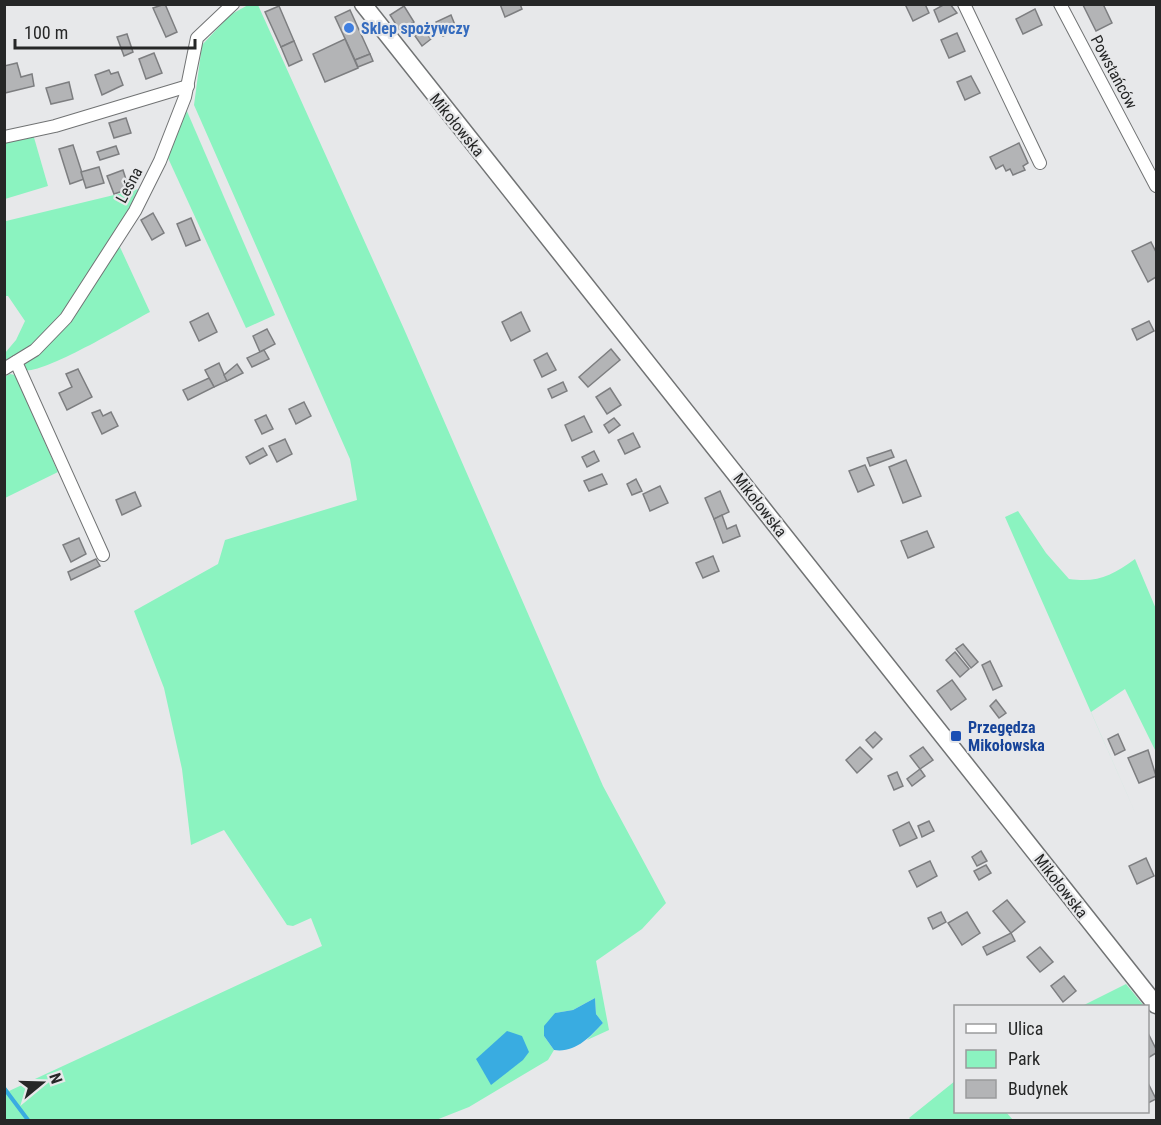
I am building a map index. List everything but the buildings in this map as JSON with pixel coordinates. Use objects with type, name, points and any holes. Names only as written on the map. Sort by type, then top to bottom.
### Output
[{"type":"main road","name":"Mikołowska","points":[[363,4],[1156,1005]]},
{"type":"street","name":"Leśna","points":[[4,369],[35,350],[66,318],[135,211],[160,161],[188,86],[197,38],[233,4]]},
{"type":"street","points":[[964,4],[1040,163]]},
{"type":"street","name":"Powstańców","points":[[1060,4],[1156,186]]},
{"type":"street","points":[[4,137],[55,126],[188,86]]},
{"type":"street","points":[[16,362],[103,555]]},
{"type":"green space","points":[[248,5],[258,5],[404,329],[603,786],[666,903],[642,929],[596,961],[609,1030],[587,1040],[603,1023],[596,1014],[595,998],[573,1010],[555,1013],[544,1036],[554,1050],[548,1060],[469,1107],[436,1120],[5,1120],[4,1085],[9,1091],[322,946],[311,918],[293,926],[287,925],[224,830],[191,845],[182,769],[164,688],[134,611],[218,564],[225,540],[357,500],[350,459],[194,105],[202,45],[230,15]]},
{"type":"green space","points":[[186,109],[275,315],[246,328],[168,158]]},
{"type":"green space","points":[[33,134],[48,186],[5,199],[5,141]]},
{"type":"green space","points":[[143,188],[61,316],[35,344],[5,364],[5,353],[16,340],[25,321],[8,296],[5,296],[4,218],[6,221]]},
{"type":"green space","points":[[119,245],[150,312],[66,357],[33,370],[23,370],[24,365],[72,321]]},
{"type":"green space","points":[[10,374],[15,375],[58,472],[5,498],[4,377]]},
{"type":"green space","points":[[1018,511],[1046,553],[1069,579],[1088,580],[1104,577],[1135,559],[1156,609],[1156,752],[1125,689],[1091,712],[1138,819],[1005,517]]},
{"type":"green space","points":[[1126,984],[1143,1005],[1084,1005]]},
{"type":"green space","points":[[954,1082],[954,1113],[1007,1113],[1013,1120],[911,1120],[909,1118]]},
{"type":"water","points":[[595,998],[596,1014],[603,1023],[575,1047],[554,1050],[544,1036],[544,1026],[555,1013],[573,1010]]},
{"type":"water","points":[[507,1031],[522,1036],[529,1052],[523,1060],[491,1085],[476,1059]]},
{"type":"waterway","points":[[4,1088],[28,1120]]},
{"type":"place","name":"Sklep spożywczy","points":[[349,28]]},
{"type":"place","name":"Przegędza Mikołowska","points":[[956,736]]}]
